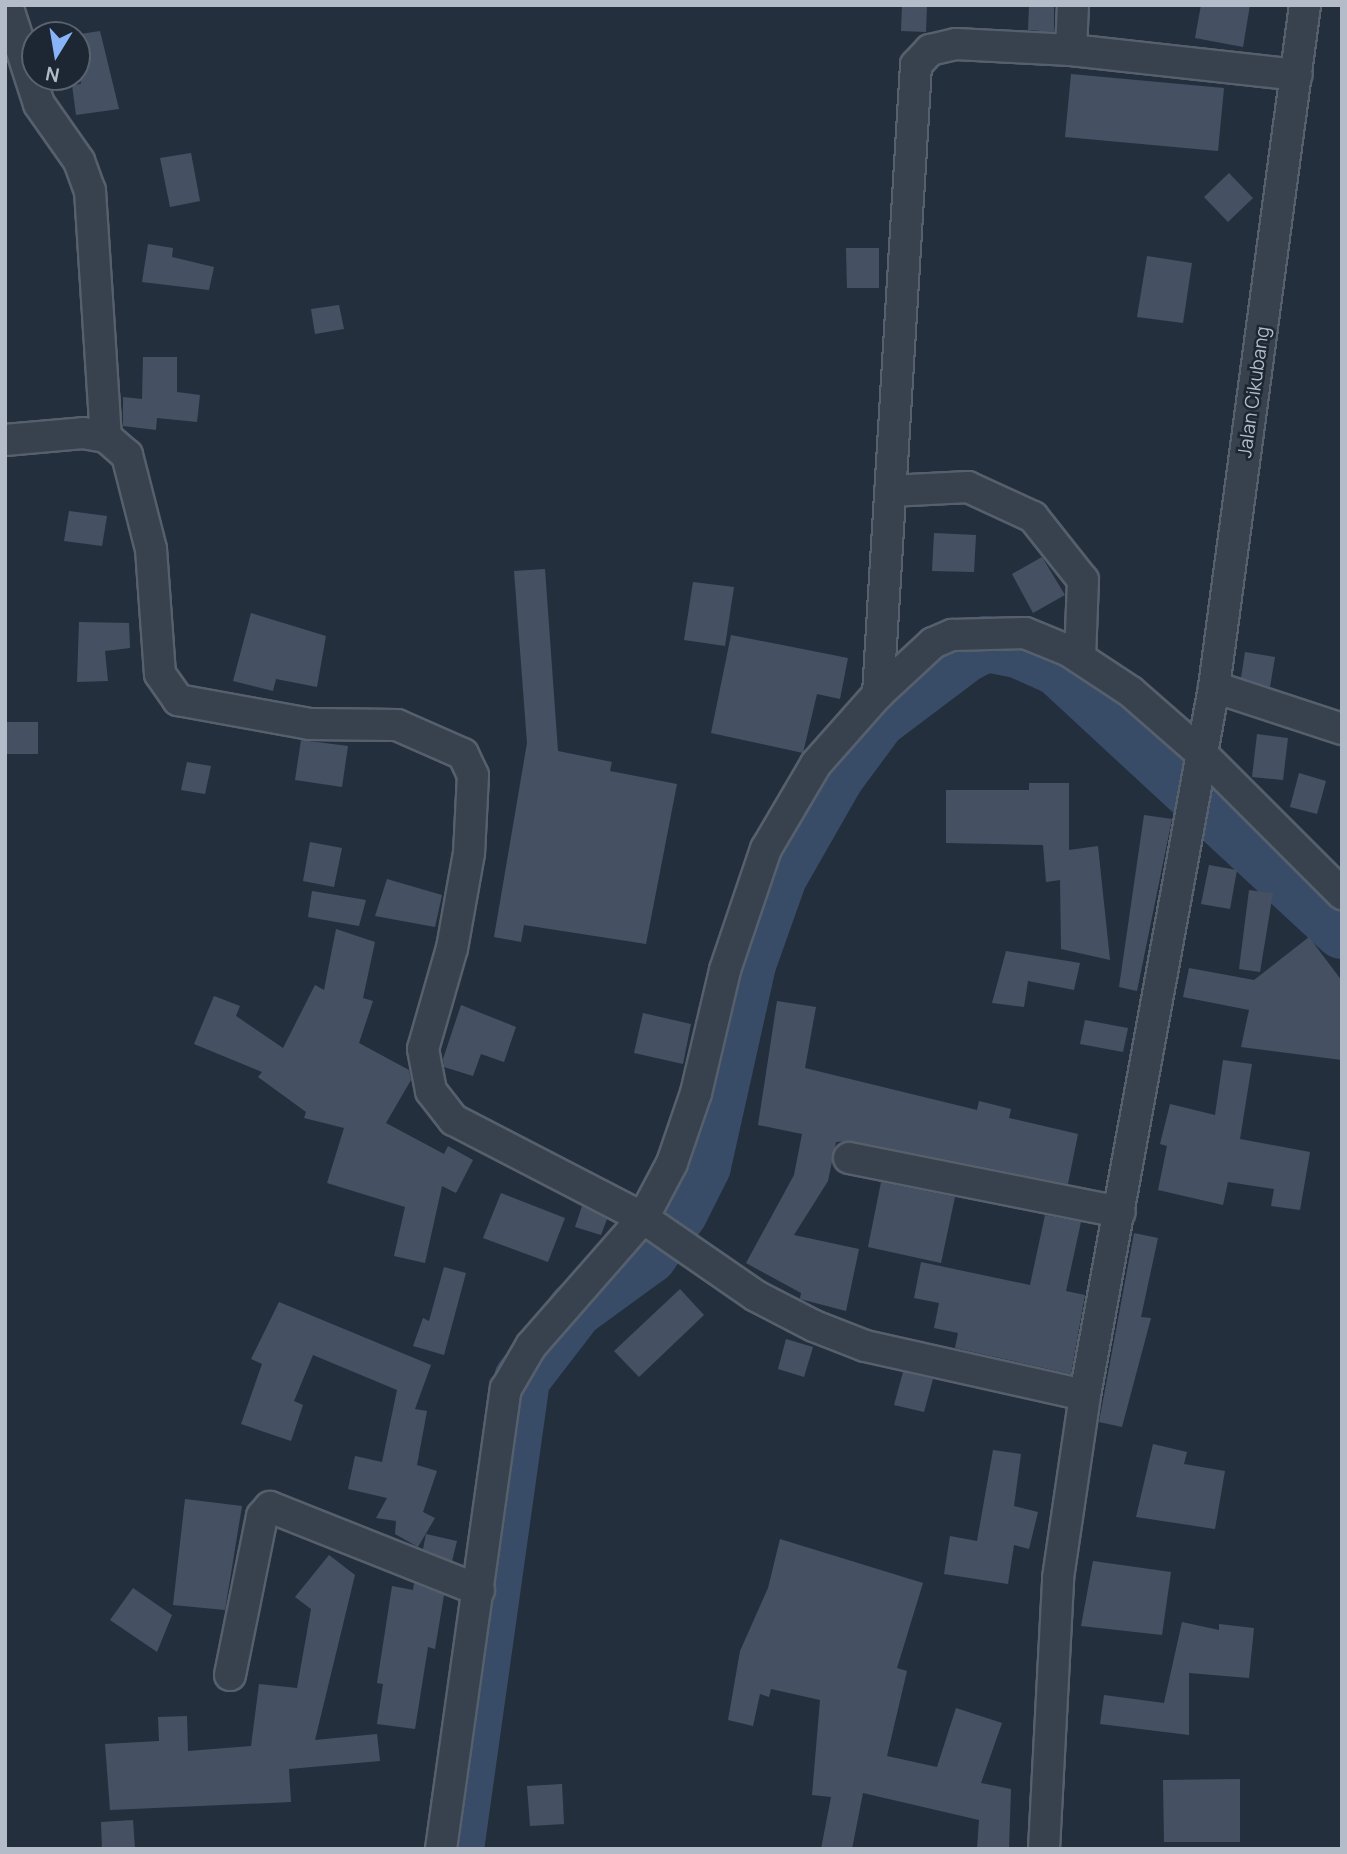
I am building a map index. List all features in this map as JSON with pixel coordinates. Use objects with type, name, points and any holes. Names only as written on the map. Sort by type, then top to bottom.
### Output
[{"type":"street","points":[[7,5],[39,104],[79,161],[90,191],[106,437]]},
{"type":"street","points":[[1071,50],[1073,5]]},
{"type":"street","name":"Jalan Cikubang","points":[[1044,1849],[1058,1578],[1085,1395],[1214,687],[1305,5]]},
{"type":"street","points":[[878,694],[916,65],[930,50],[956,44],[1071,50],[1297,75]]},
{"type":"street","points":[[5,440],[63,434],[106,437],[120,446],[132,465],[151,549],[154,647],[160,674],[178,700],[310,724],[397,726],[463,754],[473,775],[469,853],[452,948],[425,1030],[431,1091],[454,1119],[661,1229],[757,1296],[865,1346],[1085,1395]]},
{"type":"street","points":[[890,491],[968,488],[1033,517],[1083,580],[1080,658]]},
{"type":"street","points":[[441,1849],[502,1410],[515,1367],[661,1229],[672,1163],[696,1093],[725,970],[766,849],[816,764],[878,694],[933,643],[952,635],[1025,633],[1080,658],[1131,692],[1201,767],[1342,894]]},
{"type":"street","points":[[1214,687],[1342,729]]},
{"type":"street","points":[[849,1158],[1120,1212]]},
{"type":"street","points":[[230,1675],[262,1516],[270,1507],[479,1590]]},
{"type":"building","points":[[902,5],[927,5],[926,32],[901,31]]},
{"type":"building","points":[[1029,5],[1054,5],[1054,32],[1028,30]]},
{"type":"building","points":[[1201,5],[1250,5],[1243,47],[1195,38]]},
{"type":"building","points":[[100,31],[119,109],[76,115],[73,91],[91,91],[91,32]]},
{"type":"building","points":[[1071,74],[1224,88],[1218,151],[1065,137]]},
{"type":"building","points":[[191,153],[200,201],[170,207],[160,158]]},
{"type":"building","points":[[1229,173],[1253,198],[1228,222],[1204,197]]},
{"type":"building","points":[[148,244],[173,248],[172,257],[214,267],[209,290],[142,282]]},
{"type":"building","points":[[846,248],[879,248],[879,288],[847,288]]},
{"type":"building","points":[[1147,256],[1192,263],[1183,323],[1137,317]]},
{"type":"building","points":[[339,305],[344,329],[315,334],[311,309]]},
{"type":"building","points":[[143,357],[177,357],[177,392],[200,395],[197,422],[157,418],[156,430],[123,426],[123,397],[142,399]]},
{"type":"building","points":[[69,511],[107,516],[102,546],[64,541]]},
{"type":"building","points":[[934,533],[976,535],[974,572],[932,571]]},
{"type":"building","points":[[1042,557],[1065,595],[1033,613],[1012,574]]},
{"type":"building","points":[[545,569],[558,751],[612,762],[610,771],[677,784],[646,944],[524,925],[521,942],[494,937],[527,743],[514,571]]},
{"type":"building","points":[[693,582],[734,587],[725,646],[684,640]]},
{"type":"building","points":[[251,613],[326,636],[317,687],[276,679],[273,691],[233,681]]},
{"type":"building","points":[[79,622],[129,623],[130,648],[105,651],[108,681],[77,682]]},
{"type":"building","points":[[731,635],[848,658],[840,699],[817,694],[803,753],[711,733]]},
{"type":"building","points":[[1245,652],[1275,657],[1270,687],[1241,678]]},
{"type":"building","points":[[5,722],[38,722],[38,754],[5,754]]},
{"type":"building","points":[[1257,734],[1288,738],[1283,780],[1252,777]]},
{"type":"building","points":[[301,740],[348,746],[342,787],[295,780]]},
{"type":"building","points":[[187,762],[211,766],[205,794],[181,790]]},
{"type":"building","points":[[1299,773],[1326,781],[1317,814],[1290,807]]},
{"type":"building","points":[[1029,783],[1069,783],[1069,850],[1098,846],[1110,960],[1061,949],[1060,880],[1046,882],[1043,845],[946,843],[946,790],[1029,790]]},
{"type":"building","points":[[1144,815],[1172,819],[1137,991],[1119,987]]},
{"type":"building","points":[[310,842],[342,848],[334,887],[303,881]]},
{"type":"building","points":[[1209,865],[1237,870],[1230,909],[1201,904]]},
{"type":"building","points":[[387,879],[442,895],[435,927],[375,916]]},
{"type":"building","points":[[1249,890],[1273,893],[1260,972],[1239,969]]},
{"type":"building","points":[[312,891],[366,900],[359,926],[308,917]]},
{"type":"building","points":[[336,929],[375,942],[363,998],[373,1001],[359,1043],[409,1070],[411,1080],[386,1123],[444,1154],[448,1146],[473,1160],[456,1193],[442,1186],[425,1263],[394,1256],[405,1207],[327,1183],[344,1128],[304,1118],[306,1112],[258,1077],[262,1072],[194,1044],[214,996],[240,1006],[236,1016],[283,1048],[315,985],[324,990]]},
{"type":"building","points":[[1309,937],[1342,981],[1342,1060],[1241,1047],[1249,1010],[1183,997],[1189,968],[1254,980]]},
{"type":"building","points":[[1006,951],[1080,963],[1074,990],[1028,981],[1024,1007],[992,1003]]},
{"type":"building","points":[[777,1001],[816,1007],[805,1068],[977,1110],[979,1101],[1011,1109],[1009,1118],[1078,1134],[1068,1184],[852,1141],[836,1142],[828,1181],[794,1235],[859,1249],[846,1311],[800,1299],[801,1293],[746,1263],[794,1175],[802,1134],[758,1125]]},
{"type":"building","points":[[461,1005],[516,1027],[504,1062],[481,1054],[473,1076],[444,1067],[443,1059]]},
{"type":"building","points":[[643,1013],[691,1024],[683,1064],[634,1053]]},
{"type":"building","points":[[1085,1020],[1128,1028],[1123,1052],[1080,1044]]},
{"type":"building","points":[[1223,1060],[1252,1064],[1240,1139],[1310,1152],[1300,1210],[1271,1206],[1274,1189],[1228,1182],[1223,1205],[1158,1190],[1167,1146],[1160,1144],[1170,1104],[1215,1115]]},
{"type":"building","points":[[881,1182],[955,1197],[941,1263],[868,1247]]},
{"type":"building","points":[[501,1193],[565,1218],[548,1262],[483,1238]]},
{"type":"building","points":[[582,1206],[607,1219],[601,1235],[575,1227]]},
{"type":"building","points":[[1045,1215],[1081,1222],[1066,1291],[1085,1295],[1071,1374],[955,1348],[958,1333],[934,1328],[939,1303],[914,1298],[921,1262],[1030,1285]]},
{"type":"building","points":[[1134,1233],[1158,1238],[1141,1317],[1151,1318],[1122,1427],[1099,1422]]},
{"type":"building","points":[[444,1267],[466,1273],[444,1355],[413,1346],[423,1318],[429,1321]]},
{"type":"building","points":[[680,1289],[704,1315],[639,1377],[614,1351]]},
{"type":"building","points":[[279,1302],[431,1365],[415,1409],[427,1411],[417,1465],[437,1471],[423,1512],[435,1518],[418,1547],[395,1534],[396,1521],[376,1518],[387,1498],[348,1489],[355,1456],[382,1462],[397,1390],[313,1355],[294,1401],[303,1405],[291,1441],[241,1424],[262,1364],[251,1359]]},
{"type":"building","points":[[786,1339],[813,1347],[804,1377],[778,1369]]},
{"type":"building","points":[[903,1372],[933,1379],[924,1412],[894,1405]]},
{"type":"building","points":[[1153,1444],[1187,1452],[1184,1464],[1225,1471],[1215,1529],[1136,1517]]},
{"type":"building","points":[[993,1450],[1021,1454],[1014,1506],[1038,1512],[1029,1549],[1014,1545],[1008,1584],[944,1574],[950,1536],[977,1541]]},
{"type":"building","points":[[185,1499],[242,1506],[225,1610],[173,1605]]},
{"type":"building","points":[[426,1534],[457,1541],[452,1561],[423,1549]]},
{"type":"building","points":[[780,1539],[923,1583],[897,1668],[907,1671],[887,1756],[937,1767],[956,1708],[1002,1723],[981,1783],[1011,1789],[1009,1849],[977,1849],[979,1820],[863,1793],[852,1849],[821,1849],[831,1797],[812,1795],[820,1700],[771,1689],[769,1697],[760,1694],[753,1726],[728,1720],[740,1651],[768,1588]]},
{"type":"building","points":[[329,1555],[355,1575],[315,1740],[377,1734],[380,1761],[289,1769],[291,1802],[110,1810],[105,1744],[159,1741],[158,1717],[187,1716],[188,1751],[251,1746],[259,1684],[297,1688],[311,1609],[295,1597]]},
{"type":"building","points":[[1093,1561],[1171,1572],[1162,1635],[1081,1626]]},
{"type":"building","points":[[414,1583],[444,1595],[435,1649],[428,1647],[415,1729],[377,1724],[383,1684],[377,1683],[392,1586],[413,1590]]},
{"type":"building","points":[[133,1588],[172,1615],[157,1652],[110,1620]]},
{"type":"building","points":[[1182,1622],[1219,1630],[1219,1624],[1254,1628],[1249,1678],[1189,1673],[1189,1735],[1100,1724],[1104,1695],[1164,1703]]},
{"type":"building","points":[[1240,1779],[1240,1842],[1164,1842],[1163,1780]]},
{"type":"building","points":[[562,1784],[564,1824],[530,1826],[527,1786]]},
{"type":"building","points":[[133,1820],[135,1849],[102,1849],[101,1822]]},
{"type":"waterway","points":[[456,1849],[522,1379],[576,1309],[649,1256],[680,1212],[703,1166],[748,964],[779,877],[836,777],[878,720],[966,654],[986,644],[1018,650],[1058,668],[1342,931]]}]
